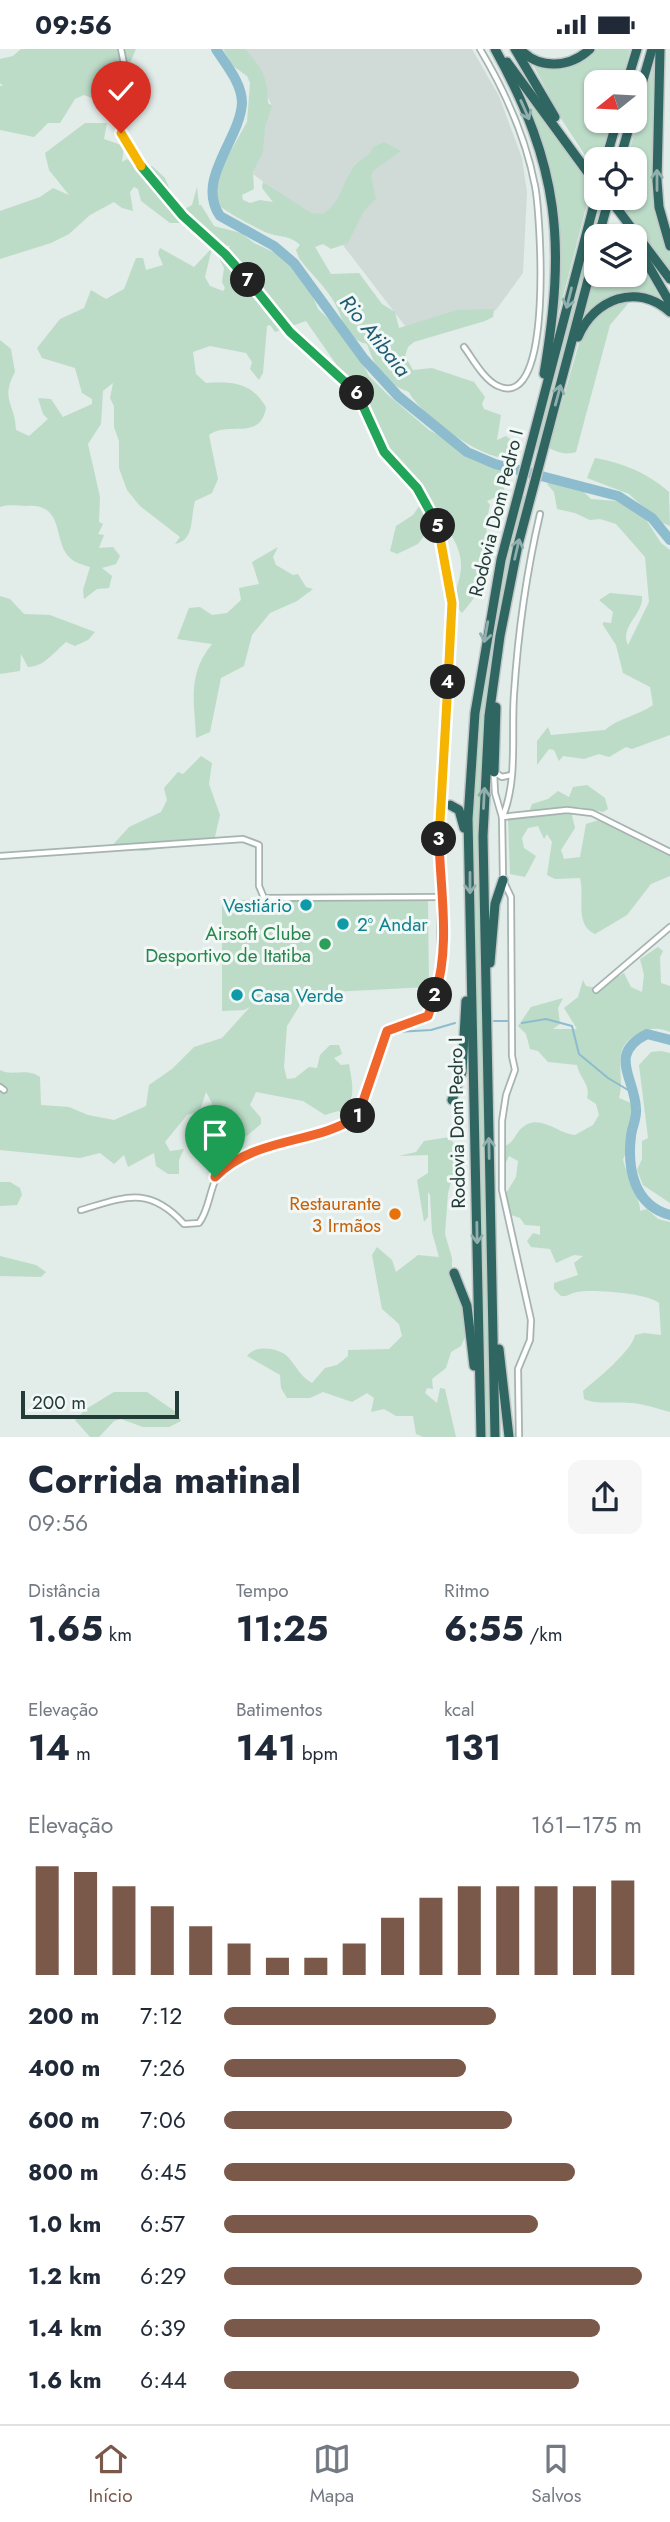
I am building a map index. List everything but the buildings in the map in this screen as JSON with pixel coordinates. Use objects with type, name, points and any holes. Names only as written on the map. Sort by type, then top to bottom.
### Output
[{"type":"highway","points":[[496,49],[584,165]]},
{"type":"highway","points":[[496,49],[537,140],[554,206],[557,268],[542,399]]},
{"type":"highway","points":[[518,49],[584,160]]},
{"type":"highway","points":[[518,49],[535,61],[555,65],[575,60],[590,49]]},
{"type":"highway","points":[[631,70],[637,49]]},
{"type":"highway","points":[[646,70],[652,49]]},
{"type":"highway","points":[[660,49],[657,181],[659,207],[670,246]]},
{"type":"highway","name":"Rodovia Dom Pedro I","points":[[481,1437],[470,929],[471,769],[482,655],[516,493],[592,210]]},
{"type":"highway","points":[[616,210],[670,279]]},
{"type":"highway","points":[[647,264],[670,303]]},
{"type":"highway","name":"Rodovia Dom Pedro I","points":[[495,1437],[483,808],[489,716],[500,636],[530,497],[586,287]]},
{"type":"highway","points":[[571,347],[594,311],[615,299],[644,297],[670,312]]},
{"type":"highway","points":[[494,772],[500,636]]},
{"type":"highway","points":[[445,805],[463,796],[471,769]]},
{"type":"highway","points":[[445,805],[459,810],[463,817],[469,858]]},
{"type":"highway","points":[[486,1028],[493,917],[502,880]]},
{"type":"highway","points":[[452,1100],[460,1081],[463,1061],[470,929]]},
{"type":"highway","points":[[491,1261],[503,1406],[509,1437]]},
{"type":"highway","points":[[454,1273],[470,1319],[481,1437]]},
{"type":"street","points":[[81,1210],[140,1195],[167,1207],[184,1224],[199,1223],[204,1217],[215,1177],[227,1165],[244,1154],[356,1118],[363,1094],[371,1085],[387,1031],[428,1016],[440,981],[452,603],[440,530],[417,488],[384,452],[356,392],[290,332],[225,254],[183,216],[131,151],[116,116],[124,64],[121,49]]},
{"type":"street","points":[[464,347],[495,385],[505,388],[521,381],[531,363],[542,285],[540,216],[532,170],[509,105],[480,49]]},
{"type":"street","points":[[502,817],[508,802],[511,775],[514,697],[524,583],[540,514]]},
{"type":"street","points":[[494,772],[502,777],[511,775]]},
{"type":"street","points":[[494,772],[495,793],[502,817],[502,880],[511,897],[512,1056],[515,1070],[506,1095],[502,1121],[502,1190],[531,1330],[518,1369],[519,1437]]},
{"type":"street","points":[[502,817],[580,810],[604,817],[670,852]]},
{"type":"street","points":[[0,856],[243,839],[259,845],[259,886],[264,898],[442,897]]},
{"type":"street","points":[[596,990],[670,927]]},
{"type":"shaded area","points":[[245,49],[472,49],[499,96],[522,158],[527,192],[523,273],[496,310],[412,335],[339,240],[253,174],[271,104]]},
{"type":"green space","points":[[21,49],[136,49],[130,63],[119,66],[108,100],[102,102],[84,95],[75,99],[60,123],[48,123],[34,137],[0,130],[0,86],[3,86],[0,83],[0,59],[13,56]]},
{"type":"green space","points":[[223,49],[245,49],[251,55],[262,73],[267,86],[268,103],[272,106],[265,128],[263,152],[253,172],[254,189],[242,195],[243,200],[250,203],[260,200],[273,202],[262,188],[263,182],[311,213],[322,214],[334,204],[352,169],[373,147],[384,142],[401,151],[373,171],[371,176],[376,199],[364,211],[348,243],[331,249],[323,244],[315,247],[331,274],[359,273],[382,304],[395,312],[399,328],[457,310],[494,309],[493,317],[485,321],[414,342],[408,347],[405,356],[413,370],[432,368],[474,382],[485,397],[482,404],[484,409],[501,415],[497,440],[506,436],[515,443],[516,454],[506,458],[475,448],[426,413],[409,392],[382,374],[367,344],[353,337],[348,331],[331,297],[299,258],[296,250],[300,245],[292,239],[258,229],[212,201],[216,177],[247,122],[250,83],[247,76],[233,66]]},
{"type":"green space","points":[[593,49],[630,49],[625,70],[584,70],[584,133],[608,133],[603,147],[584,147],[584,154],[562,120],[531,61],[550,66]]},
{"type":"green space","points":[[655,60],[652,177],[654,201],[670,254],[670,272],[647,241],[647,224],[634,224],[624,210],[647,210],[647,147],[630,147],[634,133],[648,133],[648,85]]},
{"type":"green space","points":[[518,85],[584,174],[585,210],[554,331],[560,253],[558,215],[555,195]]},
{"type":"green space","points":[[85,123],[107,123],[104,139],[124,146],[122,162],[127,159],[139,168],[152,166],[165,178],[179,212],[192,205],[197,187],[199,205],[214,226],[241,233],[254,243],[284,257],[308,284],[318,309],[350,340],[369,376],[387,394],[429,430],[458,445],[474,459],[508,471],[503,494],[487,501],[490,505],[486,576],[478,593],[462,613],[456,601],[461,559],[455,541],[442,522],[434,523],[418,544],[397,554],[390,551],[396,526],[413,515],[422,502],[377,442],[358,396],[342,381],[336,364],[306,321],[275,332],[270,325],[267,326],[263,373],[259,380],[250,369],[252,362],[246,353],[210,346],[193,352],[196,374],[206,383],[232,383],[247,388],[260,398],[266,407],[258,424],[243,429],[225,429],[209,435],[218,479],[212,493],[195,501],[191,528],[181,542],[175,544],[180,537],[140,506],[127,490],[119,468],[119,441],[114,427],[114,406],[110,398],[113,383],[103,391],[101,424],[88,444],[100,497],[99,522],[103,524],[98,534],[104,535],[99,548],[113,547],[120,556],[116,564],[102,568],[112,576],[109,588],[97,589],[84,599],[83,590],[90,567],[70,558],[61,542],[53,517],[47,510],[10,505],[0,507],[0,340],[11,349],[15,372],[8,396],[16,430],[29,436],[48,419],[43,414],[38,398],[51,399],[63,417],[92,404],[92,399],[82,393],[75,368],[42,358],[37,348],[60,319],[84,308],[91,290],[106,299],[124,289],[136,258],[143,258],[146,270],[163,265],[158,253],[160,248],[194,267],[212,248],[205,277],[210,286],[223,291],[225,288],[222,282],[224,268],[220,260],[230,246],[214,245],[206,241],[203,232],[187,223],[170,223],[141,201],[138,189],[134,187],[130,192],[133,211],[114,202],[90,215],[69,234],[51,243],[0,259],[0,211],[40,197],[53,188],[69,195],[49,170],[45,153]]},
{"type":"green space","points":[[596,210],[602,210],[598,224],[592,224]]},
{"type":"green space","points":[[584,255],[584,278],[539,450],[533,449]]},
{"type":"green space","points":[[647,274],[662,302],[637,294],[591,311],[584,318],[592,287],[647,287]]},
{"type":"green space","points":[[632,299],[610,325],[576,452],[562,453],[549,448],[582,333],[602,308]]},
{"type":"green space","points":[[595,458],[635,470],[653,479],[669,492],[670,526],[660,522],[629,494],[587,478]]},
{"type":"green space","points":[[549,482],[583,491],[591,499],[616,501],[635,510],[645,518],[661,543],[670,550],[670,735],[632,749],[626,747],[609,757],[599,754],[584,759],[563,756],[559,761],[554,750],[549,749],[537,765],[537,741],[548,727],[551,735],[605,730],[653,705],[650,687],[623,673],[616,645],[603,625],[603,622],[611,623],[613,612],[599,600],[610,593],[642,596],[642,603],[627,632],[628,645],[649,602],[645,557],[616,524],[600,519],[590,520],[557,509],[554,492],[547,484]]},
{"type":"green space","points":[[520,496],[527,496],[483,764],[480,816],[492,1437],[485,1437],[473,815],[480,703],[502,572]]},
{"type":"green space","points":[[278,547],[273,557],[276,565],[293,575],[298,574],[306,587],[313,589],[297,601],[270,613],[252,635],[244,666],[221,678],[210,732],[196,738],[195,679],[198,667],[212,644],[177,639],[189,608],[200,607],[212,615],[227,613],[241,600],[239,588],[259,584],[252,562]]},
{"type":"green space","points":[[0,596],[10,599],[24,614],[50,615],[95,632],[88,640],[75,646],[66,642],[44,662],[34,666],[28,667],[21,654],[20,671],[0,674]]},
{"type":"green space","points":[[201,756],[212,763],[209,784],[220,815],[214,841],[144,851],[110,848],[129,827],[161,812],[167,800],[164,788],[178,772],[183,774]]},
{"type":"green space","points":[[587,785],[605,798],[608,809],[603,812],[579,807],[571,811],[575,828],[561,850],[564,859],[580,857],[586,824],[599,820],[670,856],[670,876],[651,884],[627,915],[595,934],[584,924],[582,917],[580,878],[555,879],[547,875],[552,842],[547,834],[544,839],[538,826],[528,828],[522,838],[524,848],[536,856],[525,877],[510,874],[508,819],[514,814],[529,812],[532,804],[548,799],[558,791],[569,797],[573,787]]},
{"type":"green space","points":[[428,898],[429,987],[331,992],[334,995],[323,1000],[305,997],[287,1026],[284,1067],[287,1079],[295,1078],[309,1067],[317,1068],[320,1055],[330,1045],[339,1045],[342,1054],[334,1058],[341,1065],[349,1064],[352,1084],[352,1095],[343,1113],[338,1111],[325,1115],[303,1101],[256,1092],[250,1105],[261,1118],[261,1124],[237,1144],[225,1140],[224,1123],[207,1116],[212,1103],[206,1092],[200,1111],[187,1115],[165,1142],[170,1151],[184,1149],[179,1160],[179,1174],[168,1174],[156,1166],[154,1153],[128,1167],[124,1155],[114,1164],[100,1153],[80,1158],[0,1150],[0,1070],[30,1073],[40,1077],[41,1105],[69,1107],[88,1115],[114,1120],[146,1106],[149,1085],[172,1069],[194,1047],[222,1038],[250,1007],[244,1010],[222,1011],[222,900]]},
{"type":"green space","points":[[658,947],[663,951],[660,957],[661,983],[670,986],[670,1032],[647,1030],[629,1040],[621,1054],[619,1098],[631,1103],[633,1110],[627,1152],[623,1159],[640,1211],[647,1209],[658,1219],[670,1222],[670,1412],[637,1404],[584,1399],[583,1391],[621,1357],[635,1335],[661,1335],[659,1303],[632,1294],[606,1292],[584,1291],[561,1296],[554,1289],[554,1283],[578,1275],[574,1263],[583,1256],[574,1255],[556,1263],[550,1249],[531,1247],[527,1241],[533,1233],[540,1235],[540,1226],[525,1225],[520,1218],[511,1215],[503,1198],[516,1177],[518,1161],[509,1156],[505,1164],[505,1146],[523,1127],[536,1122],[575,1135],[593,1125],[599,1115],[596,1104],[587,1098],[586,1085],[577,1065],[548,1062],[538,1051],[530,1049],[526,1034],[518,1026],[531,1007],[563,998],[558,1008],[560,1024],[553,1029],[577,1029],[564,1008],[578,997],[583,980],[586,986],[597,988],[624,973],[631,987],[642,992],[644,975],[640,959]]},
{"type":"green space","points":[[651,1052],[670,1053],[670,1203],[643,1185],[637,1170],[642,1159],[642,1141],[648,1138],[639,1065]]},
{"type":"green space","points":[[450,1137],[459,1153],[448,1193],[445,1234],[452,1258],[452,1274],[462,1296],[465,1337],[461,1346],[451,1352],[446,1368],[432,1379],[433,1389],[427,1388],[425,1393],[437,1403],[440,1388],[445,1389],[456,1437],[423,1437],[416,1434],[413,1416],[396,1416],[384,1409],[371,1412],[374,1398],[367,1393],[352,1402],[323,1392],[310,1398],[287,1398],[281,1388],[280,1375],[247,1356],[250,1352],[266,1349],[284,1354],[312,1383],[325,1368],[337,1365],[348,1356],[348,1350],[389,1349],[402,1336],[399,1324],[382,1309],[372,1255],[377,1247],[392,1260],[396,1272],[418,1255],[439,1257],[432,1232],[430,1195],[428,1192],[428,1217],[424,1222],[417,1180],[428,1173],[428,1155],[399,1156],[416,1152],[424,1141]]},
{"type":"green space","points":[[0,1182],[10,1182],[20,1188],[22,1195],[17,1205],[0,1206]]},
{"type":"green space","points":[[0,1256],[36,1265],[46,1272],[41,1277],[0,1276]]},
{"type":"green space","points":[[114,1392],[147,1392],[176,1412],[181,1421],[169,1427],[143,1427],[121,1419],[114,1421],[99,1437],[90,1437],[75,1420],[86,1409]]},
{"type":"waterway","name":"Rio Atibaia","points":[[216,49],[236,81],[242,103],[234,131],[215,174],[214,202],[220,216],[274,246],[294,263],[364,359],[398,396],[467,452],[495,464],[618,496],[652,518],[670,540]]},
{"type":"waterway","points":[[522,1023],[546,1019],[572,1026],[579,1054],[608,1078],[633,1093]]},
{"type":"waterway","points":[[494,1021],[509,1021]]},
{"type":"waterway","points":[[397,1032],[431,1030],[455,1023]]},
{"type":"waterway","name":"Rio Atibaia","points":[[670,1040],[647,1034],[635,1042],[628,1050],[626,1058],[636,1109],[630,1148],[632,1173],[648,1203],[670,1215]]},
{"type":"place","name":"Vestiário","points":[[306,905]]},
{"type":"place","name":"2º Andar","points":[[343,924]]},
{"type":"place","name":"Airsoft Clube Desportivo de Itatiba","points":[[325,944]]},
{"type":"place","name":"Casa Verde","points":[[237,995]]},
{"type":"place","name":"Restaurante 3 Irmãos","points":[[395,1214]]},
{"type":"route","points":[[121,133],[140,164],[183,216],[225,254],[290,332],[356,392],[384,452],[417,488],[440,530],[452,603],[439,833],[442,897],[440,981],[428,1016],[387,1031],[371,1085],[363,1094],[356,1118],[244,1154],[215,1177]]}]
